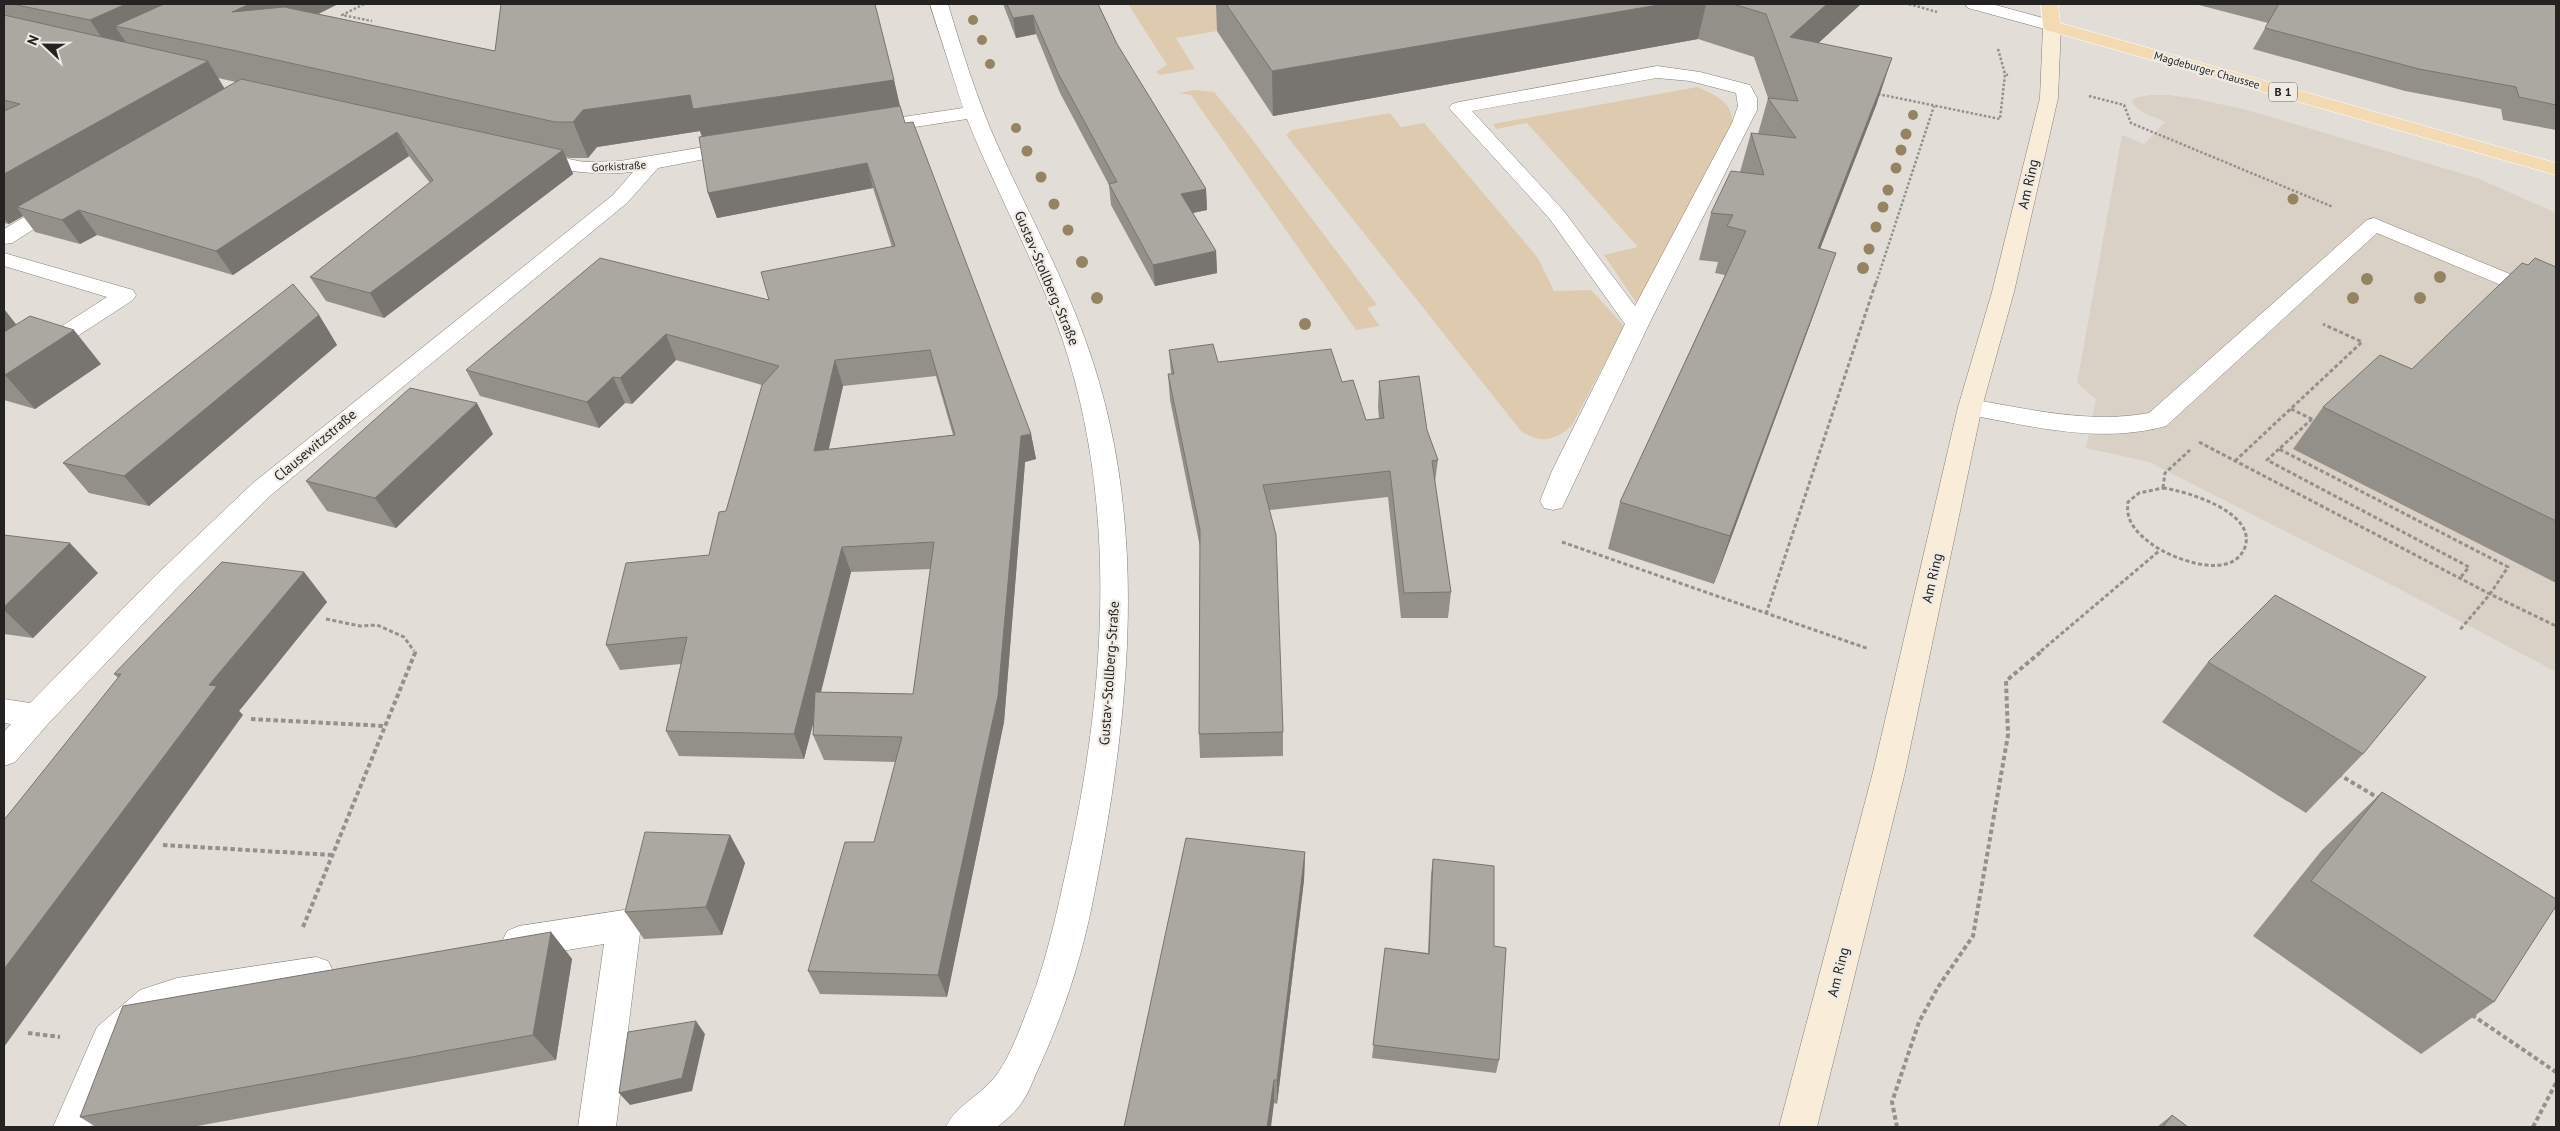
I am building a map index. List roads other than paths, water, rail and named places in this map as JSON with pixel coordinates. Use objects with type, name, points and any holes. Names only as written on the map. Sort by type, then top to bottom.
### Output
[{"type":"main road","points":[[2050,4],[2052,26]]},
{"type":"main road","name":"Am Ring","points":[[1798,1127],[1889,772],[1970,407],[2003,292],[2051,86],[2052,26]]},
{"type":"main road","name":"Magdeburger Chaussee","points":[[2052,26],[2556,170]]},
{"type":"street","name":"Gustav-Stollberg-Straße","points":[[939,4],[974,112],[1047,272],[1075,341],[1090,394],[1105,466],[1114,538],[1115,632],[1100,783],[1072,921],[1056,980],[1041,1024],[1008,1091],[971,1126]]},
{"type":"street","name":"Magdeburger Chaussee","points":[[1974,4],[2052,26]]},
{"type":"street","points":[[1553,501],[1565,471],[1637,324],[1742,123],[1750,104],[1743,88],[1694,76],[1657,72],[1459,108],[1556,214],[1637,324]]},
{"type":"street","points":[[846,131],[974,112]]},
{"type":"street","name":"Gorkistraße","points":[[512,153],[570,166],[601,168],[651,164],[758,144]]},
{"type":"street","name":"Clausewitzstraße","points":[[4,753],[36,716],[215,532],[262,489],[620,199],[651,164]]},
{"type":"street","points":[[4,238],[76,195]]},
{"type":"street","points":[[1970,407],[2071,424],[2135,425],[2157,420],[2374,224],[2556,301]]},
{"type":"street","points":[[4,260],[125,295],[24,360]]},
{"type":"street","points":[[4,711],[36,716]]},
{"type":"street","points":[[487,947],[624,925],[597,1127]]},
{"type":"street","points":[[72,1127],[110,1039],[153,1002],[177,995],[350,968]]}]
